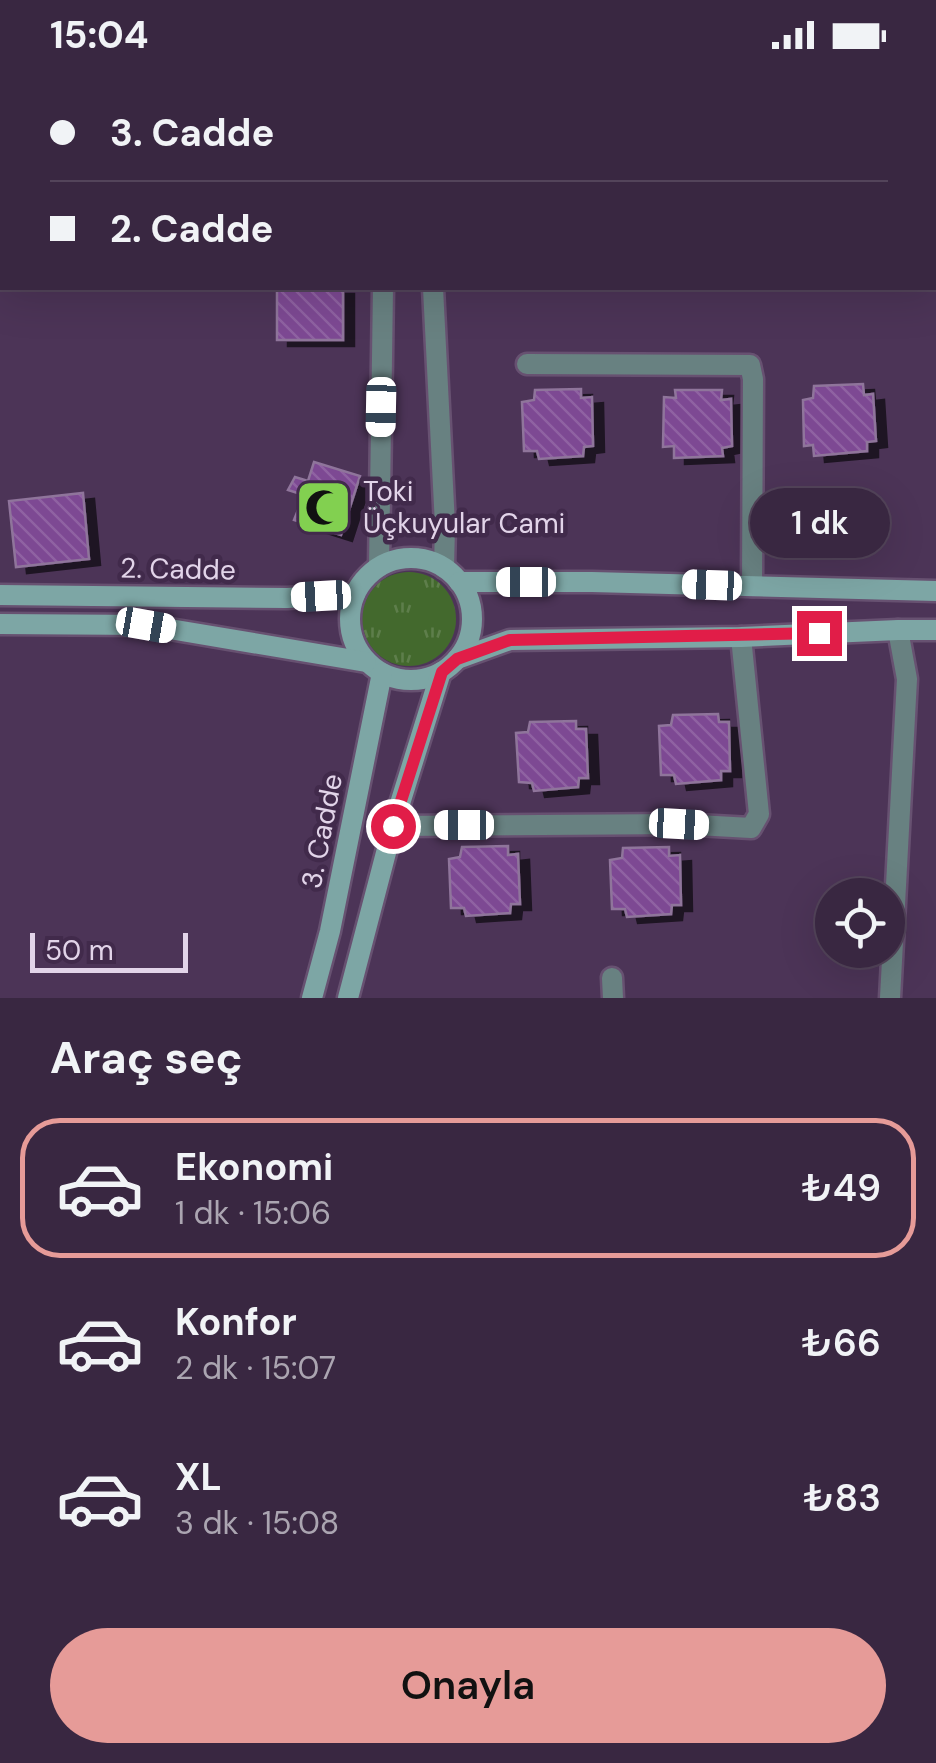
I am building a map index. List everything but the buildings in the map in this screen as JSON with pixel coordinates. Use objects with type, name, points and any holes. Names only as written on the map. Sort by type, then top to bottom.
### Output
[{"type":"main road","points":[[348,998],[393,826],[449,666],[468,641],[472,621],[469,600],[452,575],[428,560],[394,560],[378,567],[355,594],[350,630],[356,647],[374,667],[402,680],[422,680],[449,666],[510,640],[936,630]]},
{"type":"main road","points":[[452,575],[936,590]]},
{"type":"main road","name":"2. Cadde","points":[[0,595],[287,598],[355,594]]},
{"type":"main road","name":"2. Cadde","points":[[0,624],[146,625],[374,667]]},
{"type":"main road","name":"3. Cadde","points":[[312,998],[330,931],[374,667]]},
{"type":"street","points":[[378,567],[383,290]]},
{"type":"street","points":[[434,290],[445,526],[452,575]]},
{"type":"street","points":[[527,364],[750,365],[752,586]]},
{"type":"street","points":[[890,998],[907,679],[898,630]]},
{"type":"street","points":[[393,826],[679,824],[751,828],[759,814],[741,636]]},
{"type":"green space","points":[[409,572],[427,576],[442,586],[452,601],[456,619],[452,637],[442,652],[427,662],[409,666],[391,662],[376,652],[366,637],[362,619],[366,601],[376,586],[391,576]]},
{"type":"place","name":"Toki Üçkuyular Cami","points":[[324,507]]},
{"type":"route","points":[[393,826],[442,672],[457,659],[510,640],[819,633]]}]
